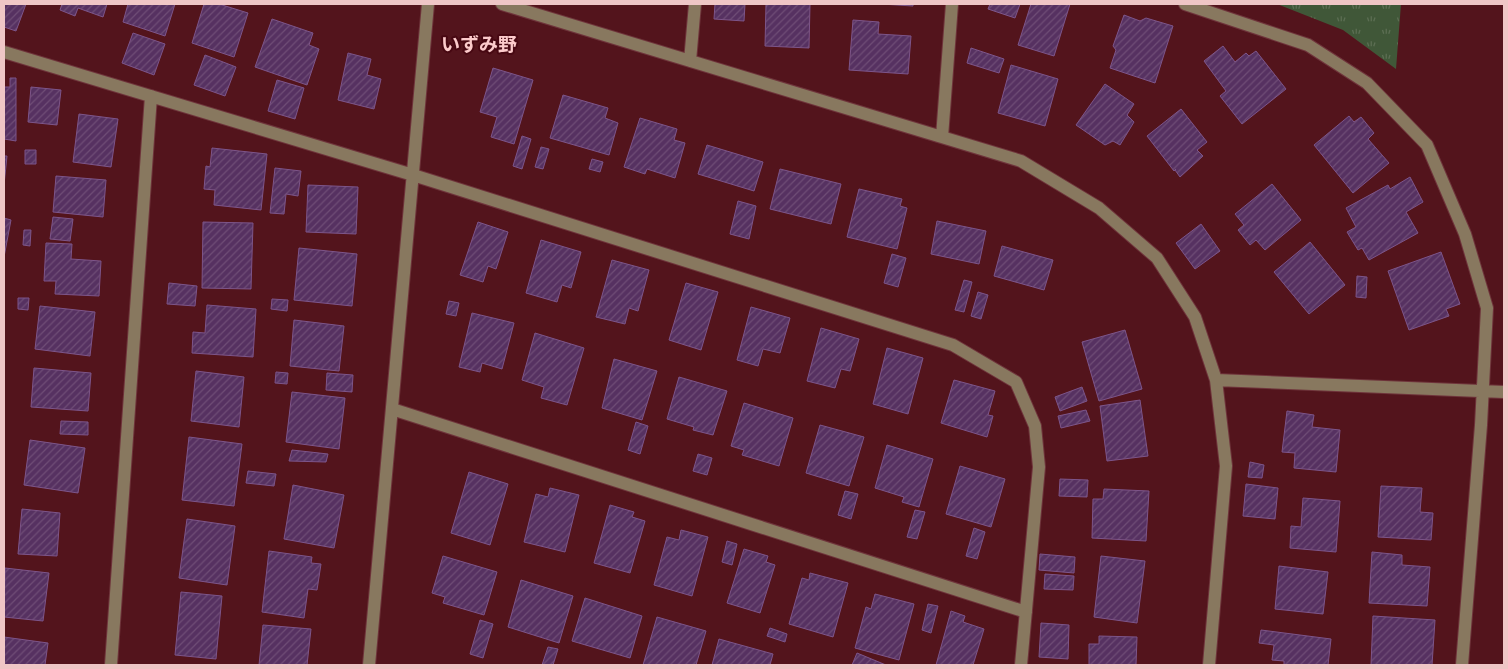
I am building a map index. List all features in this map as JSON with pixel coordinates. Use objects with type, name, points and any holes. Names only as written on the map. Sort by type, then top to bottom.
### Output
[{"type":"street","points":[[371,664],[428,4]]},
{"type":"street","points":[[502,4],[1021,161],[1099,208],[1157,258],[1195,317],[1216,380],[1226,466],[1209,665]]},
{"type":"street","points":[[690,61],[695,4]]},
{"type":"street","points":[[942,137],[952,4]]},
{"type":"street","points":[[1185,4],[1211,8],[1308,45],[1367,83],[1427,145],[1465,234],[1487,308],[1483,390],[1462,665]]},
{"type":"street","points":[[4,52],[412,175],[953,345],[1016,382],[1035,426],[1039,467],[1021,665]]},
{"type":"street","points":[[110,665],[151,96]]},
{"type":"street","points":[[1216,380],[1504,392]]},
{"type":"street","points":[[392,409],[1026,612]]},
{"type":"green space","points":[[1277,4],[1401,4],[1396,69],[1343,30]]},
{"type":"building","points":[[4,4],[26,4],[16,31],[4,27]]},
{"type":"building","points":[[62,4],[107,4],[103,17],[78,8],[75,16],[60,10]]},
{"type":"building","points":[[128,4],[175,4],[165,36],[123,22]]},
{"type":"building","points":[[204,4],[219,4],[248,13],[234,57],[192,43]]},
{"type":"building","points":[[715,4],[745,4],[744,21],[714,19]]},
{"type":"building","points":[[766,4],[810,4],[809,48],[765,46]]},
{"type":"building","points":[[881,4],[913,4],[913,6]]},
{"type":"building","points":[[990,4],[1020,4],[1015,18],[988,9]]},
{"type":"building","points":[[1031,4],[1070,4],[1054,56],[1018,45]]},
{"type":"building","points":[[1124,15],[1140,21],[1146,18],[1173,26],[1155,83],[1110,68],[1116,50],[1113,46]]},
{"type":"building","points":[[272,19],[313,33],[309,45],[319,49],[307,85],[255,67]]},
{"type":"building","points":[[853,20],[879,22],[878,34],[911,36],[908,74],[849,70]]},
{"type":"building","points":[[133,33],[165,44],[154,75],[122,63]]},
{"type":"building","points":[[1223,46],[1235,62],[1246,53],[1249,56],[1256,51],[1286,89],[1242,124],[1220,96],[1226,91],[1204,61]]},
{"type":"building","points":[[971,48],[1004,59],[999,73],[967,63]]},
{"type":"building","points":[[348,53],[371,59],[367,75],[381,79],[374,109],[338,100]]},
{"type":"building","points":[[205,55],[236,67],[225,96],[194,85]]},
{"type":"building","points":[[1011,65],[1058,79],[1045,126],[998,113]]},
{"type":"building","points":[[493,68],[533,80],[514,144],[491,137],[497,117],[480,112]]},
{"type":"building","points":[[10,78],[16,78],[16,141],[4,139],[4,87],[10,87]]},
{"type":"building","points":[[277,80],[304,88],[295,119],[268,111]]},
{"type":"building","points":[[1105,84],[1134,104],[1127,115],[1134,122],[1120,145],[1113,141],[1105,145],[1076,125]]},
{"type":"building","points":[[31,87],[61,90],[57,125],[28,122]]},
{"type":"building","points":[[563,95],[608,108],[605,118],[618,123],[609,155],[550,138]]},
{"type":"building","points":[[1181,109],[1207,142],[1197,150],[1203,156],[1180,177],[1147,136]]},
{"type":"building","points":[[79,114],[118,119],[111,167],[73,162]]},
{"type":"building","points":[[1349,116],[1354,122],[1361,117],[1374,133],[1368,139],[1389,163],[1353,193],[1314,145]]},
{"type":"building","points":[[640,118],[677,129],[674,140],[685,143],[675,178],[647,169],[645,174],[624,167]]},
{"type":"building","points":[[522,136],[531,139],[522,169],[513,166]]},
{"type":"building","points":[[707,145],[763,162],[754,191],[698,174]]},
{"type":"building","points":[[541,147],[549,149],[543,169],[535,167]]},
{"type":"building","points":[[212,148],[267,154],[261,210],[214,205],[215,190],[204,189],[206,166],[210,167]]},
{"type":"building","points":[[25,150],[36,150],[36,164],[25,164]]},
{"type":"building","points":[[4,156],[7,156],[4,185]]},
{"type":"building","points":[[592,159],[603,162],[600,172],[589,169]]},
{"type":"building","points":[[275,168],[301,171],[298,196],[286,194],[284,214],[270,213]]},
{"type":"building","points":[[780,169],[841,184],[831,224],[770,209]]},
{"type":"building","points":[[56,176],[106,180],[103,217],[53,212]]},
{"type":"building","points":[[1410,177],[1423,202],[1406,212],[1418,233],[1369,260],[1362,248],[1358,250],[1347,232],[1356,227],[1346,208],[1388,185],[1390,189]]},
{"type":"building","points":[[1272,184],[1301,220],[1265,250],[1256,240],[1250,245],[1238,230],[1244,225],[1235,214]]},
{"type":"building","points":[[308,185],[358,187],[356,234],[306,232]]},
{"type":"building","points":[[859,189],[902,199],[900,206],[907,208],[897,249],[847,237]]},
{"type":"building","points":[[738,201],[756,206],[749,239],[730,234]]},
{"type":"building","points":[[53,217],[73,219],[70,241],[50,239]]},
{"type":"building","points":[[4,218],[11,220],[4,257]]},
{"type":"building","points":[[937,221],[986,231],[979,264],[931,254]]},
{"type":"building","points":[[203,222],[253,223],[251,289],[202,288]]},
{"type":"building","points":[[478,222],[508,232],[496,269],[488,266],[483,282],[460,275]]},
{"type":"building","points":[[1201,224],[1220,251],[1195,269],[1176,243]]},
{"type":"building","points":[[24,230],[31,230],[30,246],[23,245]]},
{"type":"building","points":[[541,240],[581,252],[571,288],[562,285],[557,302],[526,293]]},
{"type":"building","points":[[1310,242],[1345,285],[1309,314],[1274,272]]},
{"type":"building","points":[[46,243],[72,244],[71,259],[101,261],[99,296],[55,294],[56,281],[44,281]]},
{"type":"building","points":[[1002,246],[1053,260],[1044,290],[994,276]]},
{"type":"building","points":[[299,248],[357,254],[352,306],[294,300]]},
{"type":"building","points":[[1441,252],[1460,304],[1446,309],[1449,316],[1409,330],[1388,271]]},
{"type":"building","points":[[892,254],[906,258],[898,287],[884,283]]},
{"type":"building","points":[[612,260],[649,270],[638,311],[629,308],[625,324],[596,317]]},
{"type":"building","points":[[1357,276],[1367,277],[1366,298],[1356,297]]},
{"type":"building","points":[[964,280],[972,282],[964,312],[955,310]]},
{"type":"building","points":[[169,283],[197,286],[195,306],[167,304]]},
{"type":"building","points":[[686,283],[718,292],[701,350],[669,340]]},
{"type":"building","points":[[978,292],[988,295],[981,319],[971,316]]},
{"type":"building","points":[[18,298],[29,298],[28,310],[18,309]]},
{"type":"building","points":[[272,299],[288,300],[287,311],[271,309]]},
{"type":"building","points":[[449,301],[459,303],[456,316],[446,314]]},
{"type":"building","points":[[207,305],[256,309],[253,357],[192,353],[193,332],[205,333]]},
{"type":"building","points":[[40,306],[95,312],[90,356],[35,349]]},
{"type":"building","points":[[751,307],[790,318],[780,353],[763,349],[758,366],[737,360]]},
{"type":"building","points":[[472,313],[514,323],[502,369],[482,363],[480,372],[459,367]]},
{"type":"building","points":[[294,320],[344,326],[339,371],[290,366]]},
{"type":"building","points":[[821,328],[859,339],[850,371],[841,369],[835,388],[807,381]]},
{"type":"building","points":[[1125,330],[1142,389],[1099,401],[1082,342]]},
{"type":"building","points":[[535,333],[584,348],[567,405],[541,398],[544,387],[522,380]]},
{"type":"building","points":[[887,348],[923,358],[908,414],[873,404]]},
{"type":"building","points":[[614,359],[657,371],[642,420],[602,408]]},
{"type":"building","points":[[34,368],[91,373],[88,411],[31,407]]},
{"type":"building","points":[[196,371],[244,377],[239,427],[191,421]]},
{"type":"building","points":[[276,372],[288,373],[287,384],[275,383]]},
{"type":"building","points":[[327,373],[353,375],[352,392],[326,390]]},
{"type":"building","points":[[679,377],[727,391],[713,435],[693,430],[694,427],[667,419]]},
{"type":"building","points":[[954,380],[995,391],[988,415],[993,416],[987,437],[941,423]]},
{"type":"building","points":[[1082,387],[1087,401],[1060,411],[1055,397]]},
{"type":"building","points":[[292,392],[345,398],[339,449],[286,442]]},
{"type":"building","points":[[1140,400],[1148,456],[1107,461],[1100,406]]},
{"type":"building","points":[[744,403],[793,418],[779,466],[742,455],[744,450],[731,446]]},
{"type":"building","points":[[1086,410],[1090,421],[1061,428],[1058,416]]},
{"type":"building","points":[[1287,411],[1314,415],[1312,427],[1340,430],[1336,472],[1294,468],[1295,453],[1282,452]]},
{"type":"building","points":[[61,421],[88,422],[88,435],[60,434]]},
{"type":"building","points":[[636,422],[648,426],[640,454],[628,450]]},
{"type":"building","points":[[820,425],[864,437],[849,486],[806,473]]},
{"type":"building","points":[[189,437],[242,444],[234,506],[182,500]]},
{"type":"building","points":[[30,440],[85,448],[78,493],[24,485]]},
{"type":"building","points":[[887,445],[933,459],[919,507],[902,502],[904,497],[875,488]]},
{"type":"building","points":[[292,450],[328,454],[326,462],[289,461]]},
{"type":"building","points":[[698,454],[712,458],[707,475],[693,471]]},
{"type":"building","points":[[1250,462],[1264,465],[1262,478],[1248,477]]},
{"type":"building","points":[[960,466],[1005,479],[991,527],[946,514]]},
{"type":"building","points":[[248,471],[276,474],[274,486],[246,483]]},
{"type":"building","points":[[469,472],[508,484],[490,545],[451,533]]},
{"type":"building","points":[[1060,479],[1088,480],[1087,497],[1059,496]]},
{"type":"building","points":[[1246,484],[1278,488],[1275,519],[1243,516]]},
{"type":"building","points":[[293,485],[344,495],[334,548],[284,539]]},
{"type":"building","points":[[1381,486],[1422,488],[1420,512],[1433,513],[1431,540],[1378,537]]},
{"type":"building","points":[[550,488],[579,495],[565,552],[524,542],[536,494],[548,497]]},
{"type":"building","points":[[1104,489],[1149,491],[1146,541],[1092,538],[1093,499],[1103,499]]},
{"type":"building","points":[[845,491],[858,494],[851,519],[838,515]]},
{"type":"building","points":[[1303,498],[1340,501],[1336,552],[1290,548],[1291,526],[1301,527]]},
{"type":"building","points":[[610,505],[634,512],[632,517],[645,521],[630,573],[594,563]]},
{"type":"building","points":[[22,509],[60,513],[57,556],[18,554]]},
{"type":"building","points":[[915,510],[925,512],[917,539],[907,537]]},
{"type":"building","points":[[187,519],[235,526],[227,585],[179,578]]},
{"type":"building","points":[[974,528],[985,532],[977,559],[966,556]]},
{"type":"building","points":[[681,530],[708,537],[692,596],[654,585],[667,537],[679,540]]},
{"type":"building","points":[[727,541],[737,544],[732,565],[722,562]]},
{"type":"building","points":[[744,549],[768,556],[766,562],[775,565],[760,613],[727,603]]},
{"type":"building","points":[[269,551],[312,557],[311,563],[321,564],[317,590],[308,589],[304,618],[262,612]]},
{"type":"building","points":[[1372,552],[1402,555],[1402,565],[1430,567],[1427,606],[1369,603]]},
{"type":"building","points":[[1040,554],[1075,557],[1074,573],[1039,570]]},
{"type":"building","points":[[443,556],[497,572],[484,615],[443,603],[445,597],[432,593]]},
{"type":"building","points":[[1101,556],[1145,561],[1137,623],[1094,617]]},
{"type":"building","points":[[1279,566],[1328,572],[1323,614],[1275,609]]},
{"type":"building","points":[[5,568],[49,573],[43,621],[4,617]]},
{"type":"building","points":[[810,573],[848,583],[833,637],[789,624],[802,578],[809,580]]},
{"type":"building","points":[[1045,574],[1074,576],[1073,590],[1044,589]]},
{"type":"building","points":[[521,580],[573,596],[559,643],[508,627]]},
{"type":"building","points":[[181,592],[222,596],[216,659],[175,655]]},
{"type":"building","points":[[875,594],[914,604],[899,660],[855,648],[866,607],[871,609]]},
{"type":"building","points":[[585,598],[642,616],[630,658],[572,641]]},
{"type":"building","points":[[928,604],[938,606],[931,633],[922,630]]},
{"type":"building","points":[[951,611],[965,616],[963,622],[984,629],[973,665],[936,665]]},
{"type":"building","points":[[1373,616],[1435,620],[1432,665],[1371,665]]},
{"type":"building","points":[[657,617],[706,631],[696,665],[643,665]]},
{"type":"building","points":[[480,620],[493,624],[483,658],[470,654]]},
{"type":"building","points":[[1041,623],[1069,625],[1068,659],[1039,657]]},
{"type":"building","points":[[263,625],[311,629],[307,665],[259,665]]},
{"type":"building","points":[[770,628],[787,634],[785,642],[767,636]]},
{"type":"building","points":[[1261,630],[1331,639],[1328,665],[1284,665],[1284,661],[1272,660],[1274,645],[1259,643]]},
{"type":"building","points":[[1099,636],[1137,637],[1136,665],[1089,665],[1089,644],[1099,644]]},
{"type":"building","points":[[4,637],[48,643],[45,665],[4,665]]},
{"type":"building","points":[[719,639],[773,654],[770,665],[712,665]]},
{"type":"building","points":[[548,647],[558,649],[553,665],[542,665]]},
{"type":"building","points":[[857,653],[886,665],[852,665]]},
{"type":"district","name":"いずみ野","points":[[479,44]]}]
